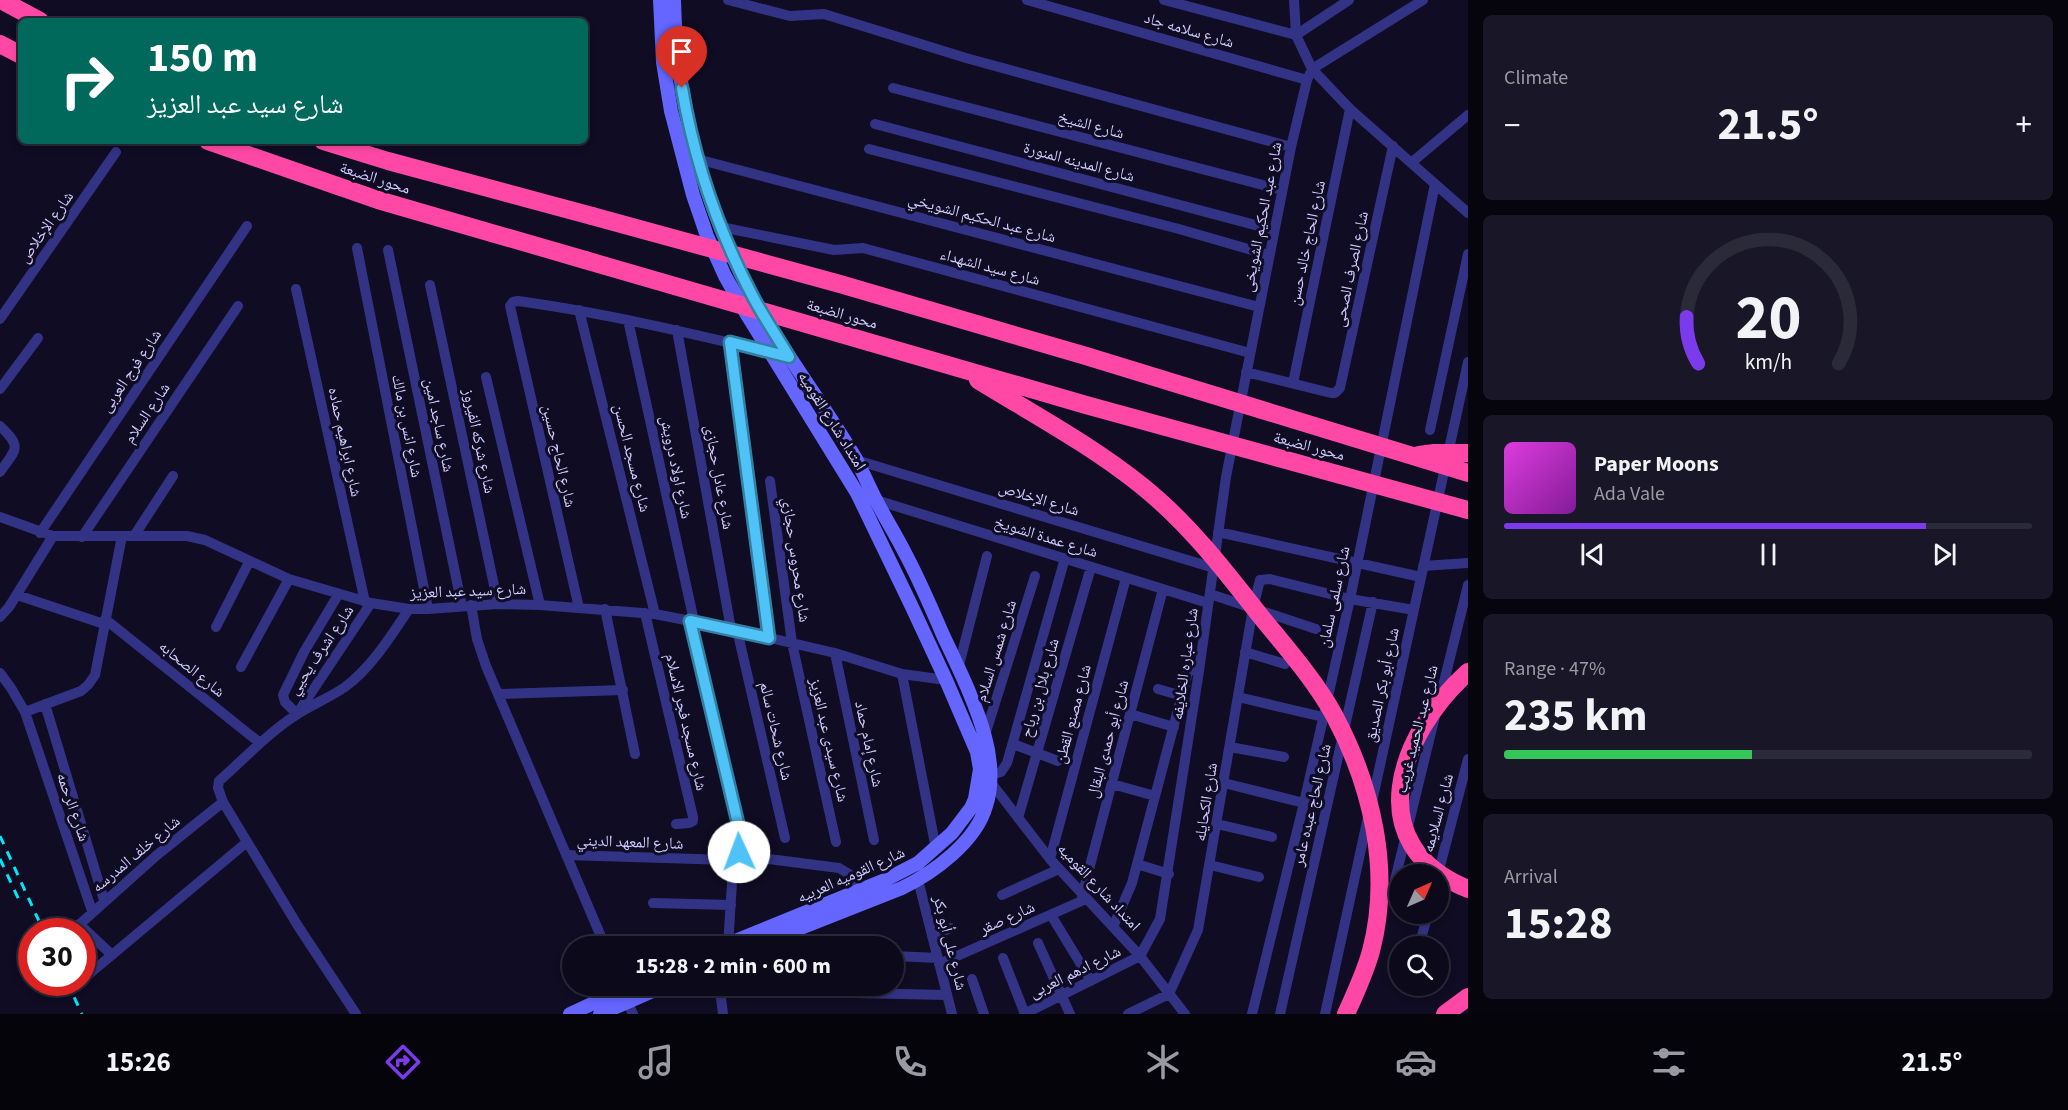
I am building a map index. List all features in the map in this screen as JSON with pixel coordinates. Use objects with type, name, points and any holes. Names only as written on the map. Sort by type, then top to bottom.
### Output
[{"type":"highway","points":[[1,0],[34,18]]},
{"type":"highway","points":[[0,44],[18,53]]},
{"type":"highway","name":"محور الضبعة","points":[[217,144],[378,200],[958,369],[1468,510]]},
{"type":"highway","name":"محور الضبعة","points":[[333,144],[840,284],[1075,352],[1468,473]]},
{"type":"highway","points":[[958,369],[1112,462],[1144,487],[1194,535],[1227,574],[1298,663],[1333,713],[1357,763],[1375,825],[1379,859],[1379,908],[1371,951],[1346,1014]]},
{"type":"highway","points":[[1410,456],[1468,453]]},
{"type":"highway","points":[[1468,672],[1440,699],[1418,732],[1403,770],[1400,796],[1402,821],[1418,855],[1450,882],[1468,889]]},
{"type":"highway","points":[[1445,1014],[1468,998]]},
{"type":"street","name":"امتداد شارع القوميه","points":[[660,0],[667,87],[677,136],[707,236],[725,276],[857,493],[946,680],[986,775],[1050,859],[1140,956],[1185,1014]]},
{"type":"street","name":"امتداد شارع القوميه","points":[[674,0],[680,74],[697,159],[721,227],[751,294],[856,460],[905,552],[985,735],[990,758],[986,775]]},
{"type":"street","points":[[728,0],[790,16],[824,14],[966,58],[1291,147]]},
{"type":"street","name":"شارع سلامه جاد","points":[[1027,0],[1310,75]]},
{"type":"street","points":[[1164,0],[1296,35],[1349,0]]},
{"type":"street","points":[[1293,0],[1296,35],[1310,75],[1468,213]]},
{"type":"street","points":[[1310,75],[1423,0]]},
{"type":"street","name":"شارع عبد الحكيم الشويخى","points":[[1246,372],[1291,147],[1310,75]]},
{"type":"street","name":"شارع الشيخ","points":[[892,88],[1282,190]]},
{"type":"street","name":"شارع الحاج خالد حسن","points":[[1293,384],[1350,109]]},
{"type":"street","points":[[1411,163],[1468,115]]},
{"type":"street","name":"شارع المدينه المنورة","points":[[875,124],[1274,230]]},
{"type":"street","name":"شارع الصرف الصحى","points":[[1293,384],[1331,393],[1335,393],[1340,388],[1393,146]]},
{"type":"street","points":[[869,148],[1147,220],[1269,255]]},
{"type":"street","name":"شارع الإخلاص","points":[[0,319],[117,152]]},
{"type":"street","name":"شارع عبد الحكيم الشويخي","points":[[697,159],[1259,307]]},
{"type":"street","name":"شارع سلمى سلمان","points":[[1252,1014],[1304,803],[1350,599],[1436,184]]},
{"type":"street","name":"شارع فرج العربى","points":[[40,533],[247,226]]},
{"type":"street","name":"شارع سيد الشهداء","points":[[721,227],[834,250],[863,248],[1250,353]]},
{"type":"street","name":"شارع انس بن مالك","points":[[357,248],[428,609]]},
{"type":"street","name":"شارع ساجد امين","points":[[388,250],[467,605]]},
{"type":"street","points":[[1430,430],[1468,254]]},
{"type":"street","name":"شارع شركه الفيروز","points":[[430,285],[498,604]]},
{"type":"street","name":"شارع ابراهيم حماده","points":[[296,289],[368,603]]},
{"type":"street","name":"شارع الحاج حسين","points":[[579,310],[518,301],[513,302],[510,310],[579,608]]},
{"type":"street","name":"شارع السلام","points":[[82,537],[238,306]]},
{"type":"street","points":[[579,310],[677,330],[789,357]]},
{"type":"street","name":"شارع مسجد الحسن","points":[[579,310],[650,614]]},
{"type":"street","name":"شارع اولاد درويش","points":[[628,320],[692,621],[741,836],[733,867],[728,936]]},
{"type":"street","name":"شارع عادل حجازى","points":[[677,330],[734,629]]},
{"type":"street","points":[[0,389],[38,338]]},
{"type":"street","points":[[730,342],[769,638]]},
{"type":"street","name":"شارع أبو بكر الصديق","points":[[1325,1014],[1468,362]]},
{"type":"street","points":[[1246,372],[1293,384]]},
{"type":"street","name":"شارع عباره الخلايفه","points":[[1140,956],[1160,919],[1169,874],[1200,671],[1226,477],[1246,372]]},
{"type":"street","points":[[486,377],[540,605]]},
{"type":"street","points":[[0,426],[12,437],[16,446],[0,472]]},
{"type":"street","name":"شارع الإخلاص","points":[[856,460],[1214,568]]},
{"type":"street","points":[[25,712],[81,691],[88,686],[95,675],[104,621],[128,536],[172,476]]},
{"type":"street","name":"شارع محروس حجازي","points":[[770,481],[792,643]]},
{"type":"street","name":"شارع عمدة الشويخ","points":[[876,500],[1126,578],[1252,609],[1316,629]]},
{"type":"street","name":"شارع سيد عبد العزيز","points":[[0,517],[53,536],[187,536],[205,540],[289,579],[368,603],[409,609],[498,604],[540,605],[650,614],[734,629],[835,653],[902,674],[946,680]]},
{"type":"street","points":[[1218,532],[1421,577]]},
{"type":"street","points":[[0,617],[17,595],[53,536]]},
{"type":"street","points":[[958,669],[987,556]]},
{"type":"street","points":[[986,775],[1001,772],[1006,766],[1065,558]]},
{"type":"street","points":[[216,627],[249,562]]},
{"type":"street","points":[[1423,566],[1468,564]]},
{"type":"street","name":"شارع بلال بن رباح","points":[[1018,818],[1091,567]]},
{"type":"street","name":"شارع شمس السلام","points":[[985,735],[1035,576]]},
{"type":"street","name":"شارع مصنع القطن","points":[[1050,859],[1126,578]]},
{"type":"street","points":[[241,667],[289,579]]},
{"type":"street","name":"شارع الكحايله","points":[[1169,994],[1198,930],[1258,584],[1264,579],[1350,599]]},
{"type":"street","name":"شارع عبد الحميد غريب","points":[[1399,864],[1468,585]]},
{"type":"street","name":"شارع أبو حمدى البقال","points":[[1084,898],[1164,589]]},
{"type":"street","points":[[17,595],[104,621]]},
{"type":"street","points":[[297,714],[285,702],[283,695],[304,652],[338,595]]},
{"type":"street","points":[[1350,599],[1414,610]]},
{"type":"street","name":"شارع الحاج عبده عامر","points":[[1280,1014],[1373,602]]},
{"type":"street","name":"شارع اشرف يحيي","points":[[297,714],[368,603]]},
{"type":"street","name":"شارع المعهد الديني","points":[[467,605],[486,666],[600,936]]},
{"type":"street","points":[[356,1014],[297,926],[223,802],[218,788],[219,781],[260,743],[297,714],[345,687],[358,675],[394,632],[409,609]]},
{"type":"street","points":[[605,609],[635,754]]},
{"type":"street","name":"شارع مسجد فجر الاسلام","points":[[650,614],[693,817],[689,823],[676,824]]},
{"type":"street","name":"شارع الصحابه","points":[[104,621],[260,743]]},
{"type":"street","name":"شارع شحات سالم","points":[[734,629],[785,838]]},
{"type":"street","name":"شارع سيدى عبد العزيز","points":[[792,643],[836,843]]},
{"type":"street","points":[[1245,652],[1285,664]]},
{"type":"street","name":"شارع إمام حماد","points":[[835,653],[874,840]]},
{"type":"street","points":[[1113,927],[1137,864],[1189,670],[1200,671]]},
{"type":"street","name":"شارع الرحمه","points":[[0,673],[25,712],[92,911]]},
{"type":"street","points":[[902,674],[936,849]]},
{"type":"street","points":[[1158,689],[1182,696]]},
{"type":"street","points":[[499,694],[623,690]]},
{"type":"street","points":[[1238,697],[1323,717]]},
{"type":"street","points":[[45,704],[104,900]]},
{"type":"street","points":[[1131,714],[1174,727]]},
{"type":"street","points":[[1013,744],[1058,761]]},
{"type":"street","points":[[1230,747],[1284,757]]},
{"type":"street","name":"شارع السلايمه","points":[[1441,864],[1468,759]]},
{"type":"street","name":"شارع القوميه العربيه","points":[[751,936],[863,890],[918,863],[952,833],[971,808],[986,775]]},
{"type":"street","name":"شارع القوميه العربيه","points":[[781,936],[860,906],[918,880],[943,863],[971,833],[982,817],[987,804],[986,775]]},
{"type":"street","points":[[1224,783],[1304,803]]},
{"type":"street","points":[[1112,784],[1155,796]]},
{"type":"street","name":"شارع خلف المدرسه","points":[[85,918],[157,855],[223,802]]},
{"type":"street","points":[[1217,824],[1272,837]]},
{"type":"street","points":[[96,968],[247,842]]},
{"type":"street","name":"شارع المعهد الديني","points":[[566,855],[735,860],[753,857],[839,868],[849,874],[863,890]]},
{"type":"street","points":[[1137,864],[1169,874]]},
{"type":"street","points":[[1210,865],[1259,877]]},
{"type":"street","points":[[1002,895],[1059,869]]},
{"type":"street","name":"شارع على أبو بكر","points":[[918,880],[952,1014]]},
{"type":"street","name":"شارع صقر","points":[[938,961],[1051,915],[1084,898]]},
{"type":"street","points":[[653,903],[731,905]]},
{"type":"street","points":[[1051,915],[1091,981]]},
{"type":"street","points":[[932,936],[951,928]]},
{"type":"street","points":[[96,943],[112,955]]},
{"type":"street","points":[[1038,943],[1070,1014]]},
{"type":"street","name":"شارع ادهم العربى","points":[[1025,1014],[1140,956]]},
{"type":"street","points":[[904,957],[938,961]]},
{"type":"street","points":[[1003,958],[1025,1014]]},
{"type":"street","points":[[972,979],[984,1014]]},
{"type":"street","points":[[904,994],[947,995]]},
{"type":"street","points":[[1128,1014],[1169,994]]},
{"type":"street","points":[[570,1014],[624,996]]},
{"type":"street","points":[[600,1014],[626,996]]},
{"type":"street","points":[[721,996],[723,1014]]},
{"type":"railway","points":[[0,836],[38,918]]},
{"type":"railway","points":[[0,859],[19,900]]},
{"type":"railway","points":[[74,996],[82,1014]]},
{"type":"route","points":[[682,88],[697,159],[721,227],[751,294],[789,357],[730,342],[769,638],[690,621],[741,836],[739,852]]}]
